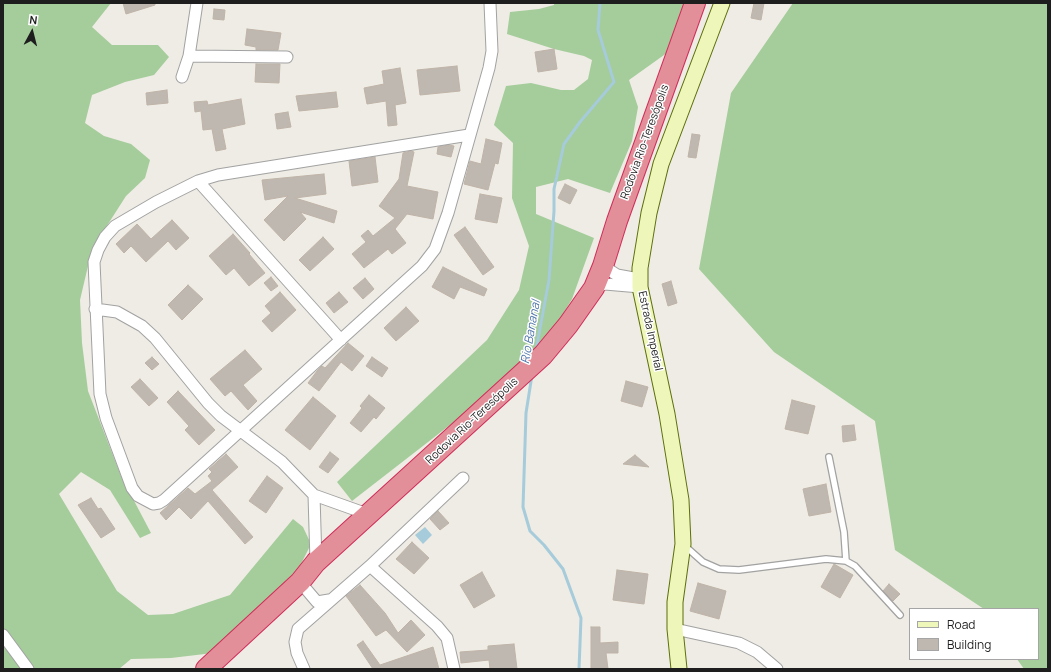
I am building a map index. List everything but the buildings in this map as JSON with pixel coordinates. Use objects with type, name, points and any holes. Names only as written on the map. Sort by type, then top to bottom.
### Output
[{"type":"highway","name":"Rodovia Rio-Teresópolis","points":[[206,669],[300,582],[316,562],[543,355],[568,325],[590,295],[603,266],[617,220],[695,3]]},
{"type":"street","points":[[182,77],[189,56],[197,3]]},
{"type":"street","points":[[469,135],[218,175],[198,181],[137,212],[116,226],[105,237],[94,262],[100,394],[106,418],[132,488],[138,496],[146,502],[159,503],[422,266],[435,249],[448,213],[492,51],[490,3]]},
{"type":"street","name":"Estrada Imperial","points":[[679,669],[675,629],[675,602],[683,544],[681,500],[640,283],[640,268],[649,213],[661,164],[722,3]]},
{"type":"street","points":[[189,56],[287,57]]},
{"type":"street","points":[[198,181],[341,340]]},
{"type":"street","points":[[603,266],[617,275],[640,283]]},
{"type":"street","points":[[590,295],[605,284],[640,283]]},
{"type":"street","points":[[95,309],[117,312],[142,326],[155,338],[208,404],[239,431],[282,462],[314,495],[370,514]]},
{"type":"street","points":[[304,669],[297,652],[296,634],[298,629],[329,600],[370,566],[463,478]]},
{"type":"street","points":[[314,495],[316,562]]},
{"type":"street","points":[[370,566],[437,626],[447,638],[454,669]]},
{"type":"street","points":[[300,582],[317,602],[329,600]]},
{"type":"street","points":[[675,629],[738,643],[757,652],[777,669]]},
{"type":"street","points":[[3,635],[28,669]]},
{"type":"lane","points":[[829,457],[844,532],[846,561]]},
{"type":"lane","points":[[683,544],[703,562],[719,569],[739,570],[826,559],[846,561],[855,566],[900,615]]},
{"type":"green space","points":[[3,3],[111,3],[92,27],[112,45],[158,45],[169,57],[154,75],[125,82],[92,95],[85,123],[104,136],[131,144],[150,160],[145,178],[126,196],[92,249],[80,300],[82,343],[88,391],[121,476],[151,533],[140,538],[110,490],[81,472],[59,494],[117,591],[148,615],[173,614],[230,595],[293,519],[303,527],[311,544],[299,568],[213,653],[171,658],[131,659],[119,669],[3,669]]},
{"type":"green space","points":[[554,3],[685,3],[671,50],[629,80],[638,107],[632,141],[610,193],[568,179],[536,187],[536,214],[594,238],[572,299],[549,337],[477,404],[352,501],[337,482],[487,340],[519,290],[529,246],[512,198],[513,143],[494,125],[506,86],[531,83],[561,90],[574,90],[588,79],[592,60],[584,56],[554,49],[507,34],[510,12],[539,9],[554,5]]},
{"type":"green space","points":[[793,3],[1048,3],[1048,669],[1024,669],[1018,660],[1039,660],[1039,608],[982,608],[895,550],[875,421],[774,352],[699,269],[731,93]]},
{"type":"water","points":[[425,527],[432,535],[423,544],[415,535]]},
{"type":"waterway","name":"Rio Bananal","points":[[536,350],[549,280],[554,211],[554,189],[564,144],[580,122],[614,82],[598,30],[600,3]]},
{"type":"waterway","name":"Rio Bananal","points":[[532,375],[526,413],[523,507],[530,531],[544,545],[563,569],[581,618],[579,669]]}]
